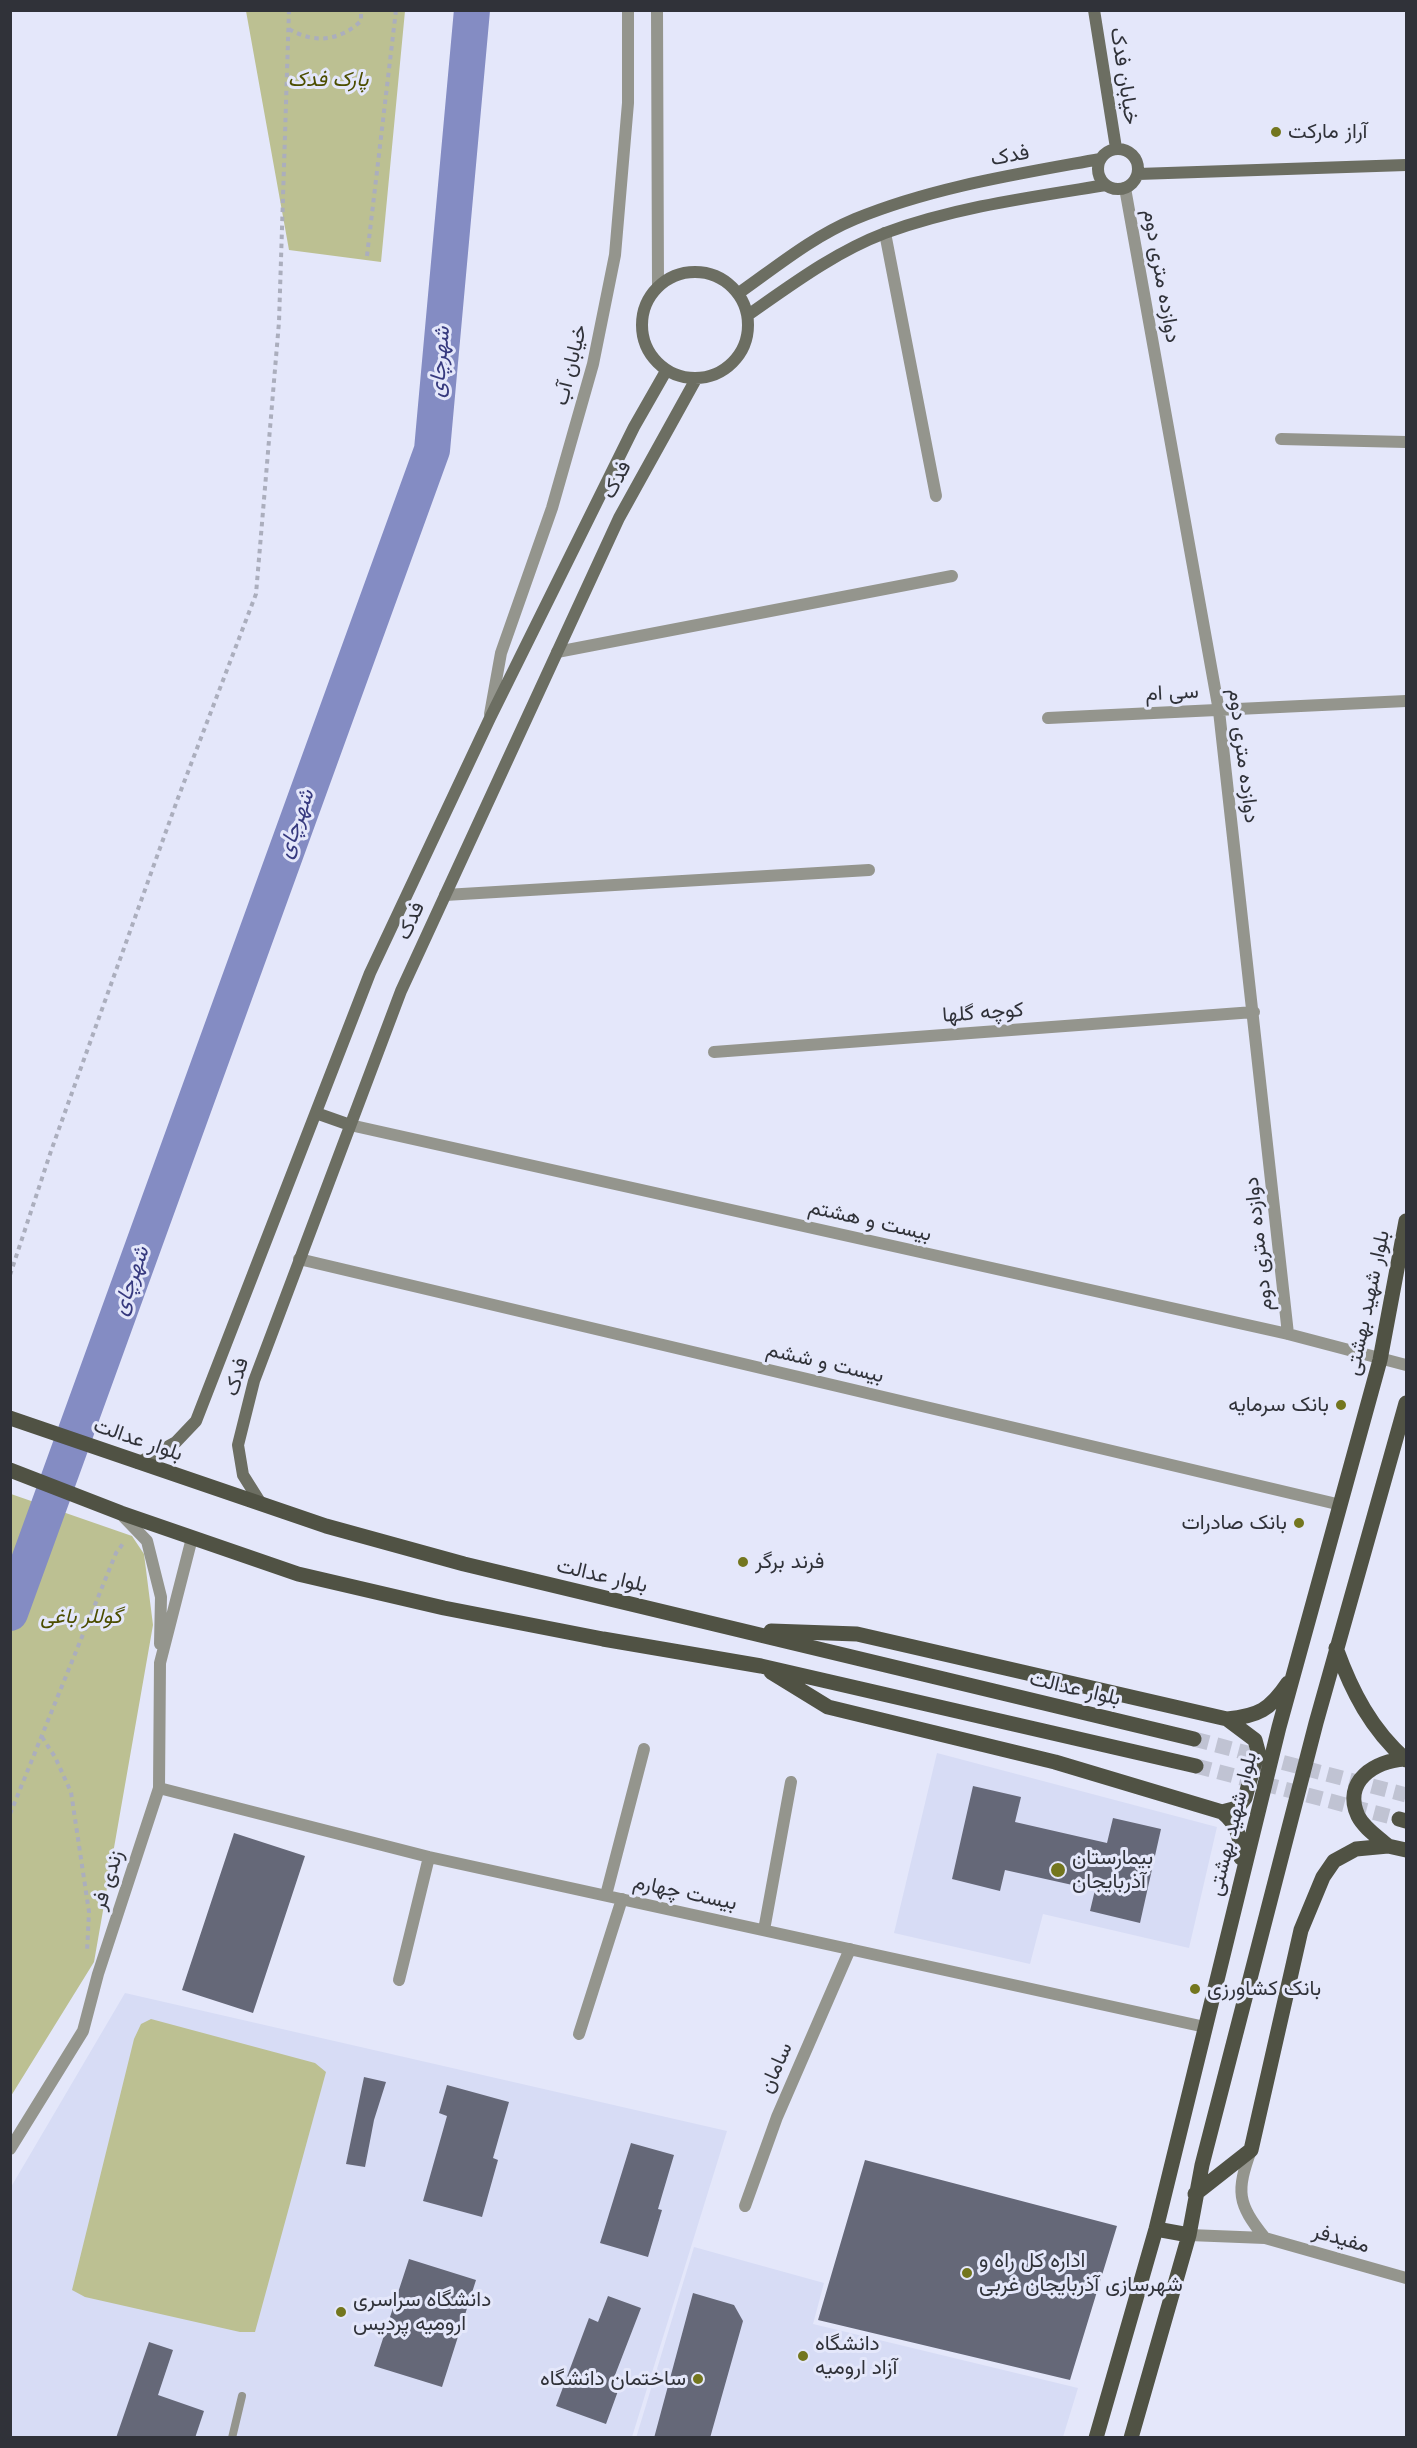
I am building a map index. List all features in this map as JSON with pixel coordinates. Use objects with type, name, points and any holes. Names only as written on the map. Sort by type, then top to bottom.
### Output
[{"type":"main road","name":"بلوار شهید بهشتی","points":[[1096,2438],[1156,2229],[1240,1882],[1380,1360],[1407,1221]]},
{"type":"main road","points":[[1131,2438],[1189,2235],[1195,2194],[1336,1648],[1407,1403]]},
{"type":"main road","name":"بلوار عدالت","points":[[10,1418],[326,1526],[464,1564],[1194,1739]]},
{"type":"main road","points":[[10,1470],[121,1513],[298,1574],[444,1608],[603,1639],[761,1666],[1196,1766]]},
{"type":"main road","points":[[738,1630],[857,1634],[1227,1719],[1253,1717],[1280,1696],[1294,1674]]},
{"type":"main road","points":[[1336,1648],[1351,1688],[1362,1708],[1378,1732],[1406,1760]]},
{"type":"main road","points":[[761,1666],[828,1707],[1066,1765],[1222,1812],[1237,1808],[1245,1798],[1258,1751],[1255,1740],[1227,1719]]},
{"type":"main road","points":[[1388,1846],[1358,1815],[1354,1799],[1356,1789],[1365,1772],[1370,1769],[1388,1760],[1406,1760]]},
{"type":"main road","points":[[1222,1812],[1237,1829],[1241,1840],[1240,1882]]},
{"type":"main road","points":[[1195,2194],[1251,2150],[1301,1930],[1311,1902],[1334,1861],[1356,1849],[1388,1846],[1407,1850]]},
{"type":"main road","points":[[1156,2229],[1189,2235]]},
{"type":"street","name":"خیابان آب","points":[[490,718],[501,653],[552,508],[593,364],[615,255],[628,103],[628,10]]},
{"type":"street","points":[[657,10],[658,285]]},
{"type":"street","name":"خیابان فدک","points":[[1094,10],[1116,148]]},
{"type":"street","points":[[1116,148],[1126,149],[1134,155],[1138,164],[1138,174],[1133,183],[1125,188],[1115,189],[1106,185],[1099,178],[1097,168],[1100,159],[1107,151],[1116,148]]},
{"type":"street","name":"فدک","points":[[739,294],[798,250],[854,220],[920,197],[1100,159]]},
{"type":"street","points":[[1138,174],[1407,165]]},
{"type":"street","name":"فدک","points":[[748,315],[818,266],[885,233],[996,202],[1106,185]]},
{"type":"street","name":"دوازده متری دوم","points":[[1125,188],[1220,711],[1288,1334]]},
{"type":"street","points":[[885,233],[936,496]]},
{"type":"street","points":[[700,272],[726,280],[739,294],[748,315],[748,334],[742,351],[730,365],[714,375],[696,379],[681,377],[666,371],[651,357],[643,340],[641,320],[646,301],[658,285],[674,275],[700,272]]},
{"type":"street","name":"فدک","points":[[138,1463],[176,1442],[196,1421],[370,973],[490,718],[634,427],[666,371]]},
{"type":"street","name":"فدک","points":[[260,1502],[243,1475],[238,1445],[255,1381],[401,991],[619,518],[696,379]]},
{"type":"street","points":[[1281,440],[1407,442]]},
{"type":"street","points":[[557,652],[952,576]]},
{"type":"street","name":"سی ام","points":[[1048,718],[1407,700]]},
{"type":"street","points":[[445,895],[869,870]]},
{"type":"street","name":"کوچه گلها","points":[[714,1052],[1254,1012]]},
{"type":"street","points":[[316,1113],[350,1125]]},
{"type":"street","name":"بیست و هشتم","points":[[350,1125],[1288,1334],[1380,1360],[1407,1365]]},
{"type":"street","name":"بیست و ششم","points":[[299,1259],[1341,1504]]},
{"type":"street","points":[[121,1513],[147,1541],[161,1597],[160,1663]]},
{"type":"street","name":"زندی فر","points":[[10,2149],[83,2031],[98,1974],[159,1788],[160,1663],[192,1538]]},
{"type":"street","points":[[606,1895],[644,1749]]},
{"type":"street","points":[[764,1930],[791,1782]]},
{"type":"street","name":"بیست چهارم","points":[[159,1788],[429,1857],[1205,2027]]},
{"type":"street","points":[[399,1980],[429,1857]]},
{"type":"street","points":[[579,2034],[622,1899]]},
{"type":"street","name":"سامان","points":[[745,2206],[777,2116],[850,1949]]},
{"type":"street","points":[[1251,2150],[1243,2174],[1240,2200],[1246,2214],[1264,2238]]},
{"type":"street","name":"مفیدفر","points":[[1189,2235],[1264,2238],[1407,2278]]},
{"type":"lane","points":[[232,2438],[242,2396]]},
{"type":"path","points":[[10,1275],[95,1029],[256,594],[279,322],[289,10]]},
{"type":"path","points":[[289,29],[309,39],[332,38],[353,28],[361,21],[362,10]]},
{"type":"path","points":[[367,256],[396,10]]},
{"type":"path","points":[[10,1814],[119,1547],[123,1541],[147,1541]]},
{"type":"path","points":[[42,1737],[55,1757],[71,1792],[89,1912],[87,1959]]},
{"type":"shaded area","name":"بیمارستان آذربایجان","points":[[937,1753],[1217,1827],[1189,1948],[1043,1914],[1030,1964],[894,1933]]},
{"type":"shaded area","name":"دانشگاه سراسری ارومیه پردیس","points":[[125,1993],[727,2131],[632,2437],[11,2438],[11,2187]]},
{"type":"shaded area","name":"دانشگاه آزاد ارومیه","points":[[694,2247],[824,2283],[813,2324],[1078,2388],[1063,2437],[636,2438]]},
{"type":"green space","name":"پارک فدک","points":[[246,11],[405,11],[381,262],[289,250]]},
{"type":"green space","name":"گوللر باغی","points":[[11,1494],[132,1536],[144,1554],[153,1625],[94,1962],[11,2096]]},
{"type":"green space","points":[[151,2019],[315,2063],[326,2072],[255,2332],[240,2332],[85,2297],[72,2290],[134,2039],[141,2024]]},
{"type":"building","name":"بیمارستان آذربایجان","points":[[973,1786],[1021,1797],[1015,1822],[1107,1843],[1113,1818],[1161,1829],[1140,1923],[1090,1911],[1095,1890],[1005,1870],[1000,1891],[952,1879]]},
{"type":"building","points":[[234,1833],[305,1856],[253,2013],[182,1990]]},
{"type":"building","points":[[364,2077],[386,2082],[374,2120],[365,2167],[346,2164]]},
{"type":"building","points":[[447,2085],[509,2102],[493,2158],[498,2160],[482,2217],[423,2201],[447,2116],[439,2113]]},
{"type":"building","points":[[631,2143],[674,2155],[658,2209],[662,2210],[648,2257],[600,2243]]},
{"type":"building","name":"اداره کل راه و شهرسازی آذربایجان غربی","points":[[865,2160],[1117,2226],[1070,2380],[818,2320]]},
{"type":"building","points":[[409,2259],[476,2280],[442,2387],[374,2366]]},
{"type":"building","name":"ساختمان دانشگاه","points":[[693,2293],[734,2305],[743,2321],[710,2438],[654,2438]]},
{"type":"building","points":[[608,2296],[641,2308],[610,2388],[618,2391],[606,2424],[556,2406],[589,2318],[598,2322]]},
{"type":"building","points":[[149,2342],[173,2350],[158,2395],[204,2411],[195,2438],[116,2438]]},
{"type":"waterway","name":"شهرچای","points":[[10,1613],[432,450],[472,10]]},
{"type":"tunnel","points":[[1194,1739],[1406,1795]]},
{"type":"tunnel","points":[[1196,1766],[1399,1819]]},
{"type":"place","name":"آراز مارکت","points":[[1276,132]]},
{"type":"place","name":"بانک سرمایه","points":[[1341,1405]]},
{"type":"place","name":"بانک صادرات","points":[[1299,1523]]},
{"type":"place","name":"فرند برگر","points":[[743,1562]]},
{"type":"place","name":"بیمارستان آذربایجان","points":[[1058,1870]]},
{"type":"place","name":"بانک کشاورزی","points":[[1195,1989]]},
{"type":"place","name":"اداره کل راه و شهرسازی آذربایجان غربی","points":[[967,2273]]},
{"type":"place","name":"دانشگاه سراسری ارومیه پردیس","points":[[341,2312]]},
{"type":"place","name":"دانشگاه آزاد ارومیه","points":[[803,2356]]},
{"type":"place","name":"ساختمان دانشگاه","points":[[698,2379]]}]
